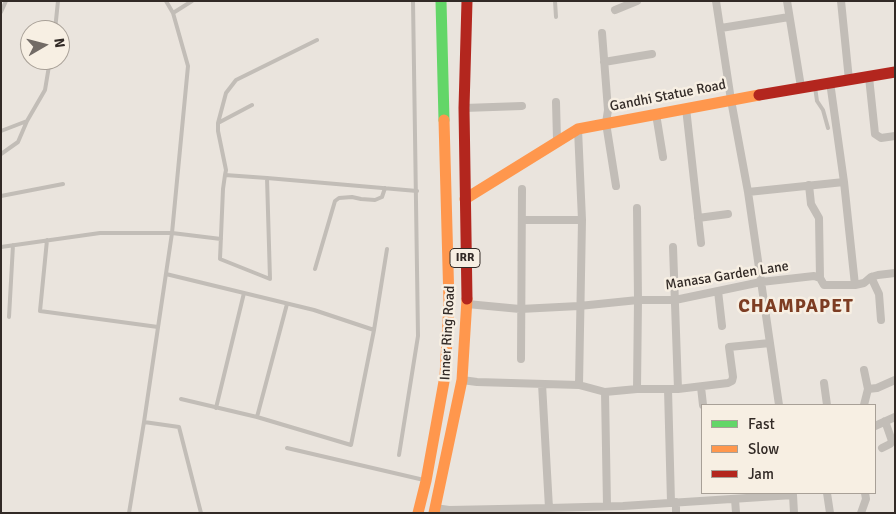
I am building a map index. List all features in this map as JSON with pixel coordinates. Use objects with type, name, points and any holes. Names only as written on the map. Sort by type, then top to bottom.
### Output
[{"type":"main road","name":"Inner Ring Road","points":[[418,513],[426,481],[445,376],[449,303],[441,1]]},
{"type":"main road","name":"Inner Ring Road","points":[[435,511],[462,380],[466,304],[464,108],[468,1]]},
{"type":"main road","name":"Gandhi Statue Road","points":[[465,199],[557,140],[578,129],[815,84],[895,72]]},
{"type":"street","points":[[716,1],[731,100],[748,192],[779,404]]},
{"type":"street","points":[[786,1],[801,87]]},
{"type":"street","points":[[841,1],[849,80]]},
{"type":"street","points":[[615,10],[634,2]]},
{"type":"street","points":[[721,28],[789,17]]},
{"type":"street","points":[[602,32],[608,110],[606,123],[616,186]]},
{"type":"street","points":[[604,62],[652,54]]},
{"type":"street","points":[[869,77],[875,134],[882,138],[895,136]]},
{"type":"street","points":[[830,82],[844,182],[855,285]]},
{"type":"street","points":[[556,102],[557,140]]},
{"type":"street","points":[[464,108],[522,106]]},
{"type":"street","points":[[686,108],[701,243]]},
{"type":"street","points":[[656,114],[663,157]]},
{"type":"street","points":[[578,129],[582,220],[579,385]]},
{"type":"street","points":[[748,192],[844,182]]},
{"type":"street","points":[[809,185],[811,204],[819,218],[820,278]]},
{"type":"street","points":[[521,359],[522,189]]},
{"type":"street","points":[[636,389],[638,300],[637,208]]},
{"type":"street","points":[[698,218],[728,214]]},
{"type":"street","points":[[522,220],[582,220]]},
{"type":"street","points":[[673,246],[678,388]]},
{"type":"street","name":"Manasa Garden Lane","points":[[466,304],[520,309],[638,300],[675,300],[760,282],[814,276],[820,278],[824,285],[855,285],[864,283],[871,277],[895,273]]},
{"type":"street","points":[[871,277],[879,294],[881,320]]},
{"type":"street","points":[[718,291],[722,326]]},
{"type":"street","points":[[462,380],[579,385],[605,392],[728,384],[732,381],[733,377],[729,347],[770,343]]},
{"type":"street","points":[[864,370],[868,389],[864,404]]},
{"type":"street","points":[[868,389],[877,388],[895,380]]},
{"type":"street","points":[[824,383],[827,404]]},
{"type":"street","points":[[542,384],[550,510]]},
{"type":"street","points":[[701,387],[703,404]]},
{"type":"street","points":[[668,389],[673,502],[676,513]]},
{"type":"street","points":[[605,392],[607,506]]},
{"type":"street","points":[[876,426],[895,416]]},
{"type":"street","points":[[882,448],[892,441],[885,421]]},
{"type":"street","points":[[435,511],[550,510],[607,506],[623,509],[714,497],[735,499],[784,494]]},
{"type":"street","points":[[794,494],[794,513]]},
{"type":"street","points":[[827,494],[830,513]]},
{"type":"street","points":[[861,513],[866,499],[865,494]]},
{"type":"street","points":[[735,499],[736,513]]},
{"type":"lane","points":[[1,12],[6,1]]},
{"type":"lane","points":[[56,20],[58,1]]},
{"type":"lane","points":[[129,513],[172,233],[188,66],[173,13],[166,1]]},
{"type":"lane","points":[[173,13],[192,1]]},
{"type":"lane","points":[[399,455],[418,336],[413,1]]},
{"type":"lane","points":[[555,1],[556,17]]},
{"type":"lane","points":[[267,178],[270,279],[220,259],[226,170],[218,123],[226,93],[236,80],[316,40]]},
{"type":"lane","points":[[1,154],[18,142],[27,121],[45,90],[48,70]]},
{"type":"lane","points":[[815,84],[818,101],[828,128]]},
{"type":"lane","points":[[218,123],[252,105]]},
{"type":"lane","points":[[1,131],[27,121]]},
{"type":"lane","points":[[225,175],[417,191]]},
{"type":"lane","points":[[1,196],[63,184]]},
{"type":"lane","points":[[315,269],[335,201],[339,198],[352,197],[378,200],[382,197],[385,188]]},
{"type":"lane","points":[[1,247],[100,234],[172,233],[221,239]]},
{"type":"lane","points":[[47,240],[40,311],[158,327]]},
{"type":"lane","points":[[9,316],[13,245]]},
{"type":"lane","points":[[181,399],[257,417],[351,446],[374,330],[387,249]]},
{"type":"lane","points":[[166,274],[314,310],[374,330]]},
{"type":"lane","points":[[216,408],[244,293]]},
{"type":"lane","points":[[257,417],[287,304]]},
{"type":"lane","points":[[144,422],[179,426],[201,513]]},
{"type":"lane","points":[[288,448],[426,481]]},
{"type":"traffic: fast","points":[[441,1],[444,120]]},
{"type":"traffic: slow","points":[[465,199],[578,129],[759,95]]},
{"type":"traffic: slow","points":[[418,513],[426,481],[445,376],[449,303],[444,120]]},
{"type":"traffic: slow","points":[[434,513],[462,380],[467,299]]},
{"type":"traffic: jam","points":[[467,1],[464,108],[467,299]]},
{"type":"traffic: jam","points":[[759,95],[895,72]]},
{"type":"district","name":"CHAMPAPET","points":[[796,307]]}]
